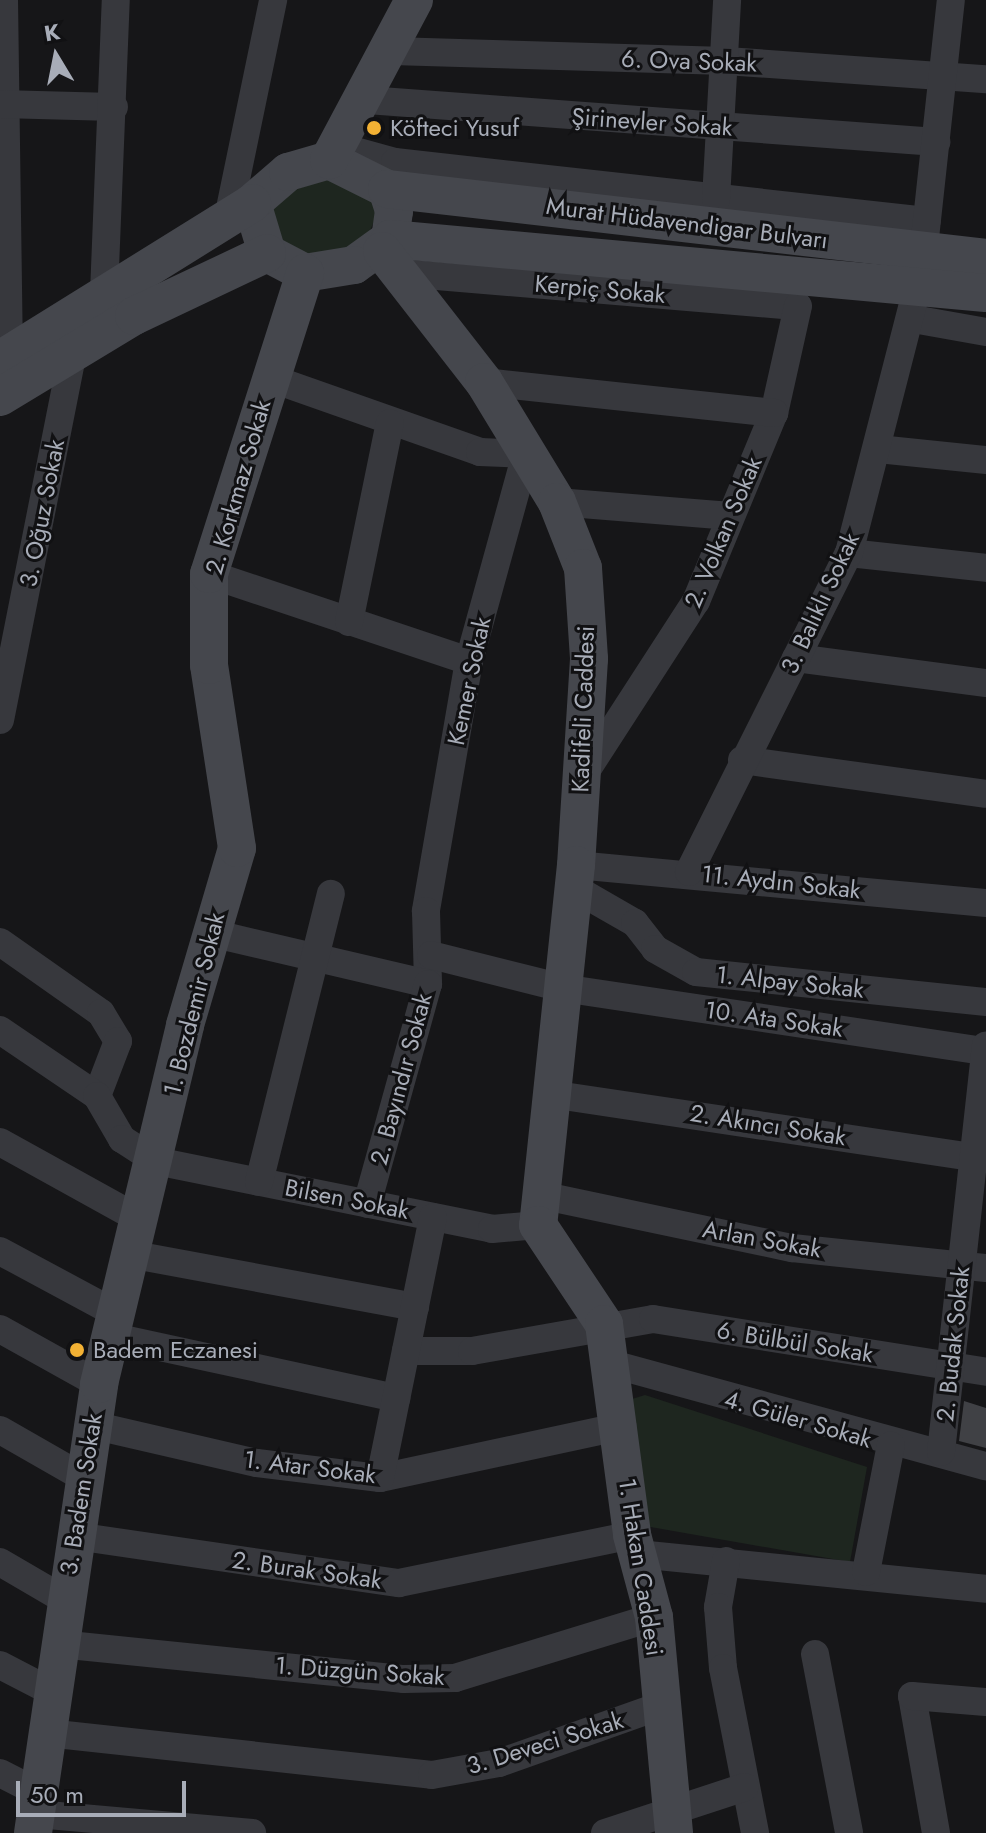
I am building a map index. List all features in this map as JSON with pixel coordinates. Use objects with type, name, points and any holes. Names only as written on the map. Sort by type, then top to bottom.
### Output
[{"type":"street","points":[[4,0],[4,358]]},
{"type":"street","points":[[104,293],[116,0]]},
{"type":"street","points":[[273,0],[240,210],[267,253],[305,273],[354,265],[391,254],[394,211],[387,189],[333,153]]},
{"type":"street","points":[[333,153],[367,100],[414,0]]},
{"type":"street","points":[[716,199],[723,127],[727,0]]},
{"type":"street","name":"3. Balıklı Sokak","points":[[689,872],[742,760],[849,553],[878,449],[920,270],[945,75],[951,0]]},
{"type":"street","name":"6. Ova Sokak","points":[[392,51],[726,61],[986,79]]},
{"type":"street","name":"Şirinevler Sokak","points":[[367,100],[936,142]]},
{"type":"street","points":[[4,104],[114,107]]},
{"type":"street","points":[[4,358],[240,210],[288,172],[333,153],[716,199],[920,270],[986,332]]},
{"type":"street","name":"Murat Hüdavendigar Bulvarı","points":[[387,189],[920,270],[986,293]]},
{"type":"street","points":[[0,397],[73,353],[267,253]]},
{"type":"street","name":"Murat Hüdavendigar Bulvarı","points":[[391,254],[920,270],[986,258]]},
{"type":"street","name":"Kerpiç Sokak","points":[[391,254],[798,306]]},
{"type":"street","name":"Kadifeli Caddesi","points":[[391,254],[484,382],[557,502],[583,568],[589,659],[575,877],[539,1210]]},
{"type":"street","name":"2. Korkmaz Sokak","points":[[237,848],[209,665],[209,574],[305,273]]},
{"type":"street","name":"2. Volkan Sokak","points":[[581,780],[696,601],[774,413],[798,306]]},
{"type":"street","name":"3. Oğuz Sokak","points":[[0,720],[73,353]]},
{"type":"street","points":[[270,378],[390,423],[480,452],[526,454]]},
{"type":"street","points":[[484,382],[774,413]]},
{"type":"street","points":[[349,622],[390,423]]},
{"type":"street","points":[[878,449],[986,460]]},
{"type":"street","name":"Kemer Sokak","points":[[428,984],[431,955],[426,911],[469,661],[526,454]]},
{"type":"street","points":[[557,502],[730,516]]},
{"type":"street","points":[[849,553],[986,568]]},
{"type":"street","points":[[209,574],[469,661]]},
{"type":"street","points":[[796,658],[986,683]]},
{"type":"street","points":[[742,760],[986,794]]},
{"type":"street","name":"1. Bozdemir Sokak","points":[[156,1161],[211,933],[237,848]]},
{"type":"street","name":"11. Aydın Sokak","points":[[575,877],[689,872],[986,903]]},
{"type":"street","name":"1. Alpay Sokak","points":[[575,877],[635,923],[655,949],[696,972],[986,1002]]},
{"type":"street","points":[[259,1182],[319,958],[331,894]]},
{"type":"street","name":"2. Bayındır Sokak","points":[[211,933],[428,984],[367,1204]]},
{"type":"street","points":[[0,942],[101,1013],[118,1041],[97,1096]]},
{"type":"street","name":"10. Ata Sokak","points":[[431,955],[562,988],[986,1049]]},
{"type":"street","points":[[0,1030],[97,1096],[122,1139],[156,1161]]},
{"type":"street","name":"2. Budak Sokak","points":[[941,1452],[951,1367],[974,1265],[986,1049]]},
{"type":"street","name":"2. Akıncı Sokak","points":[[550,1094],[980,1158]]},
{"type":"street","points":[[0,1142],[134,1236],[415,1307]]},
{"type":"street","name":"Bilsen Sokak","points":[[156,1161],[492,1229],[539,1210]]},
{"type":"street","name":"3. Badem Sokak","points":[[36,1813],[99,1384],[134,1236],[156,1161]]},
{"type":"street","name":"Arlan Sokak","points":[[539,1210],[792,1248],[974,1265]]},
{"type":"street","name":"1. Hakan Caddesi","points":[[539,1210],[604,1324],[622,1426],[635,1545],[654,1617],[672,1820]]},
{"type":"street","points":[[380,1478],[433,1217]]},
{"type":"street","points":[[0,1251],[112,1324],[396,1398]]},
{"type":"street","name":"6. Bülbül Sokak","points":[[406,1351],[472,1351],[604,1324],[653,1319],[986,1372]]},
{"type":"street","points":[[0,1329],[99,1384]]},
{"type":"street","name":"4. Güler Sokak","points":[[612,1364],[891,1445],[941,1452],[986,1466]]},
{"type":"street","name":"1. Atar Sokak","points":[[92,1425],[257,1463],[380,1478],[622,1426]]},
{"type":"street","points":[[0,1430],[84,1478]]},
{"type":"street","points":[[866,1572],[891,1445]]},
{"type":"street","name":"2. Burak Sokak","points":[[75,1536],[399,1583],[635,1545],[726,1561],[866,1572],[986,1589]]},
{"type":"street","points":[[726,1561],[718,1607],[721,1653],[755,1833]]},
{"type":"street","points":[[0,1562],[65,1600]]},
{"type":"street","name":"1. Düzgün Sokak","points":[[59,1644],[404,1679],[455,1678],[654,1617]]},
{"type":"street","points":[[815,1654],[849,1833]]},
{"type":"street","points":[[0,1665],[52,1692]]},
{"type":"street","points":[[936,1833],[912,1696],[986,1702]]},
{"type":"street","name":"3. Deveci Sokak","points":[[47,1733],[432,1775],[499,1763],[660,1706]]},
{"type":"street","points":[[0,1773],[36,1813],[252,1833]]},
{"type":"street","points":[[605,1833],[672,1820],[745,1787]]},
{"type":"shaded area","points":[[330,177],[375,199],[376,217],[368,235],[323,261],[284,246],[271,227],[273,198]]},
{"type":"shaded area","points":[[645,1395],[867,1467],[850,1562],[645,1526],[632,1399]]},
{"type":"building","points":[[964,1401],[986,1408],[986,1448],[959,1441]]},
{"type":"place","name":"Köfteci Yusuf","points":[[374,128]]},
{"type":"place","name":"Badem Eczanesi","points":[[77,1350]]}]
